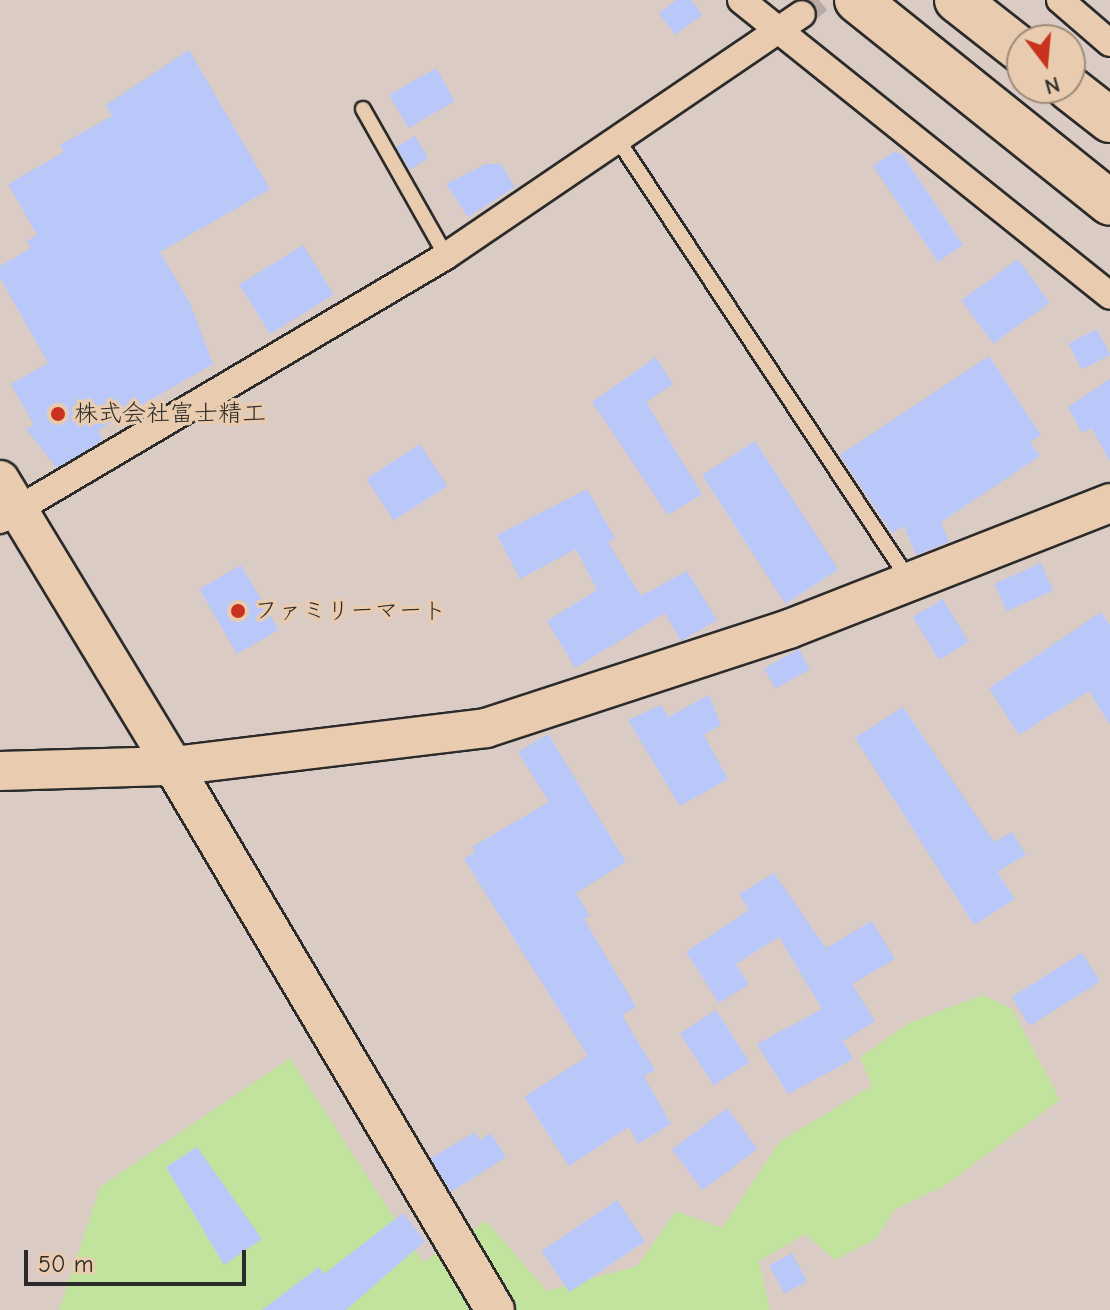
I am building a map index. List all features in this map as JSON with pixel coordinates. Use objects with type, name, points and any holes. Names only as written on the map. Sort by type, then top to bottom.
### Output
[{"type":"highway","points":[[857,0],[1110,203]]},
{"type":"highway","points":[[957,0],[1006,38]]},
{"type":"highway","points":[[1086,101],[1110,120]]},
{"type":"street","points":[[741,0],[777,33],[1110,296]]},
{"type":"street","points":[[1060,0],[1110,43]]},
{"type":"street","points":[[495,1310],[173,766],[5,503],[446,256],[802,14]]},
{"type":"street","points":[[0,771],[173,766],[486,728],[623,687],[911,583],[1110,503]]},
{"type":"lane","points":[[363,109],[446,256]]},
{"type":"lane","points":[[618,140],[911,583]]},
{"type":"green space","points":[[983,995],[1012,1009],[1060,1100],[946,1185],[893,1211],[877,1238],[835,1260],[805,1234],[759,1261],[770,1310],[59,1310],[100,1187],[290,1058],[423,1262],[486,1221],[547,1291],[637,1266],[676,1211],[722,1228],[779,1142],[872,1086],[860,1057],[909,1023]]},
{"type":"building","points":[[676,0],[691,0],[702,15],[675,35],[659,13]]},
{"type":"building","points":[[189,50],[270,189],[160,252],[190,303],[213,364],[98,430],[103,440],[57,468],[26,429],[34,425],[11,384],[48,363],[0,278],[0,266],[31,248],[27,241],[37,235],[8,184],[64,152],[60,145],[112,116],[106,105]]},
{"type":"building","points":[[436,68],[455,101],[408,128],[389,95]]},
{"type":"building","points":[[415,136],[428,158],[410,170],[396,147]]},
{"type":"building","points":[[894,152],[902,154],[963,245],[938,262],[873,166]]},
{"type":"building","points":[[486,164],[501,164],[515,187],[468,217],[446,184]]},
{"type":"building","points":[[303,245],[334,294],[270,334],[239,285]]},
{"type":"building","points":[[1018,259],[1050,303],[993,344],[961,300]]},
{"type":"building","points":[[1097,329],[1110,355],[1082,369],[1068,344]]},
{"type":"building","points":[[989,356],[1041,435],[1030,442],[1040,456],[941,522],[949,542],[916,555],[904,526],[892,533],[840,455]]},
{"type":"building","points":[[656,357],[673,384],[646,402],[702,494],[668,515],[592,402]]},
{"type":"building","points":[[1110,379],[1110,462],[1092,428],[1082,433],[1068,407]]},
{"type":"building","points":[[755,441],[838,569],[785,604],[702,475]]},
{"type":"building","points":[[420,444],[447,486],[394,521],[366,479]]},
{"type":"building","points":[[587,489],[615,538],[608,542],[641,596],[687,571],[717,620],[681,641],[665,613],[575,668],[547,621],[597,590],[576,549],[520,579],[497,535]]},
{"type":"building","points":[[1041,563],[1053,590],[1007,611],[994,584]]},
{"type":"building","points":[[241,565],[278,630],[237,654],[199,589]]},
{"type":"building","points":[[943,599],[969,642],[939,660],[913,617]]},
{"type":"building","points":[[1101,612],[1110,625],[1110,725],[1089,691],[1019,735],[989,688]]},
{"type":"building","points":[[799,649],[810,669],[775,689],[764,668]]},
{"type":"building","points":[[709,695],[721,725],[704,735],[728,779],[680,806],[628,720],[661,705],[668,717]]},
{"type":"building","points":[[903,707],[994,842],[1012,832],[1026,855],[997,872],[1015,899],[974,925],[855,738]]},
{"type":"building","points":[[548,734],[626,862],[576,893],[590,916],[584,919],[636,1007],[622,1015],[655,1070],[644,1076],[671,1124],[638,1144],[629,1127],[569,1166],[524,1097],[588,1056],[464,859],[475,852],[472,847],[549,802],[518,752]]},
{"type":"building","points":[[774,873],[826,948],[872,921],[895,959],[852,984],[875,1021],[843,1041],[853,1059],[788,1094],[757,1044],[822,1009],[779,937],[736,964],[749,984],[719,1003],[686,952],[749,910],[739,894]]},
{"type":"building","points":[[1082,953],[1100,982],[1030,1026],[1012,997]]},
{"type":"building","points":[[716,1010],[750,1062],[714,1085],[680,1033]]},
{"type":"building","points":[[727,1108],[758,1149],[703,1190],[672,1150]]},
{"type":"building","points":[[475,1132],[480,1140],[491,1133],[506,1157],[451,1192],[431,1158]]},
{"type":"building","points":[[197,1147],[262,1239],[224,1265],[166,1167]]},
{"type":"building","points":[[617,1200],[645,1241],[570,1292],[542,1251]]},
{"type":"building","points":[[403,1213],[425,1241],[346,1310],[262,1310],[319,1267],[324,1274]]},
{"type":"building","points":[[792,1253],[807,1281],[784,1293],[769,1265]]},
{"type":"tunnel","points":[[802,14],[819,0]]},
{"type":"place","name":"株式会社富士精工","points":[[58,414]]},
{"type":"place","name":"ファミリーマート","points":[[238,611]]}]
